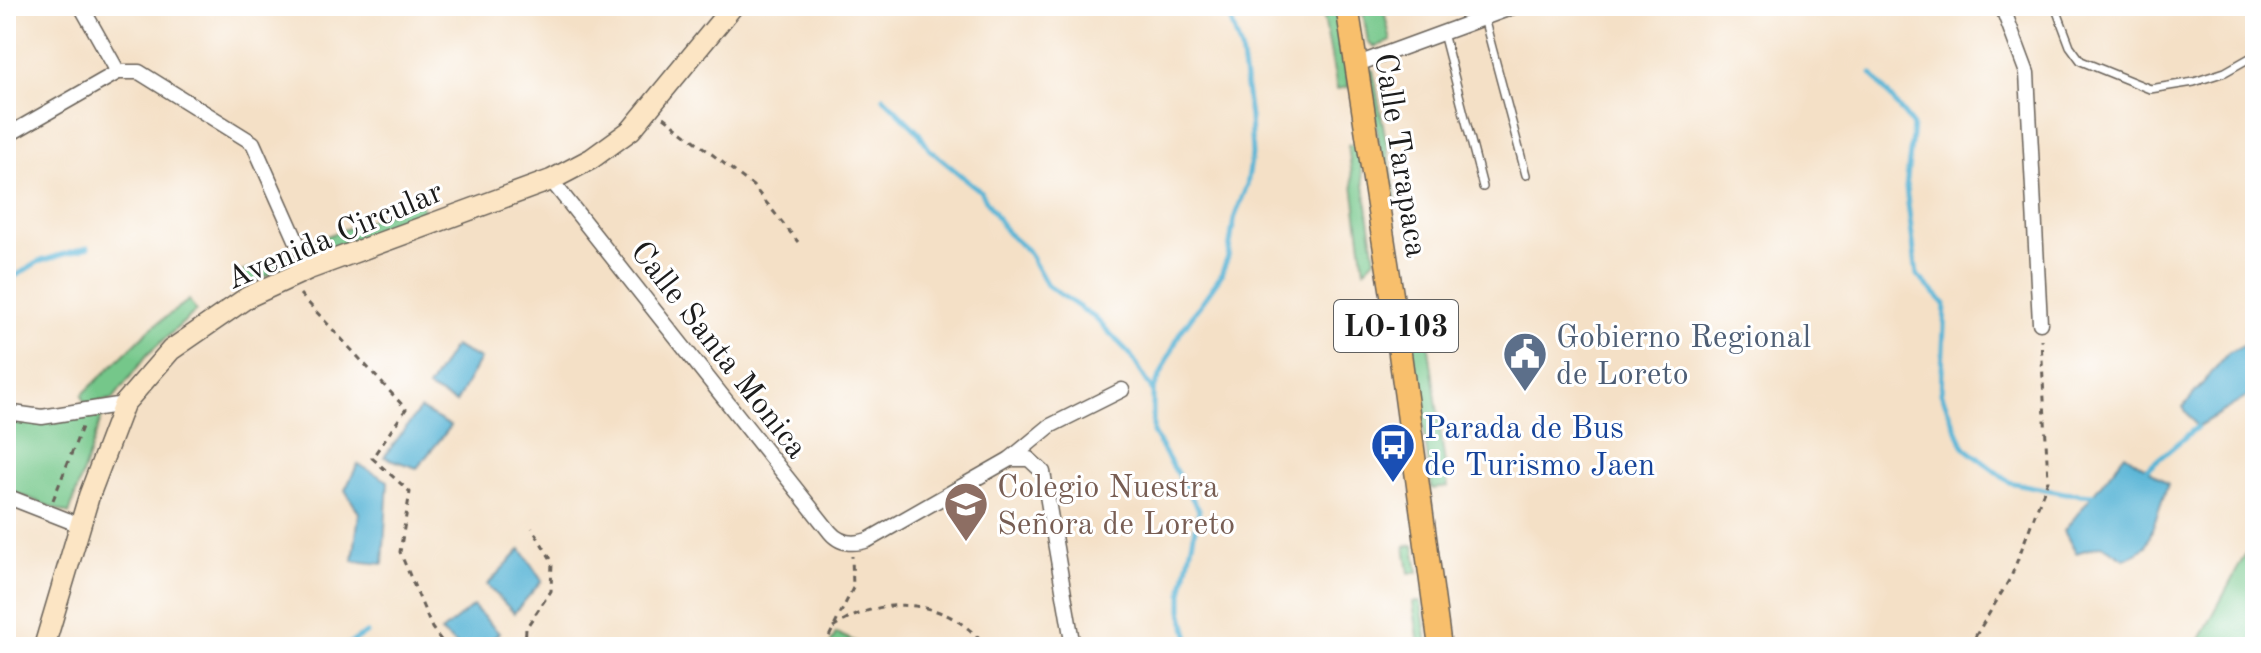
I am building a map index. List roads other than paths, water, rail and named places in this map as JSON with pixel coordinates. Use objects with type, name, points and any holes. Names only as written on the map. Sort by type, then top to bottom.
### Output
[{"type":"main road","name":"Calle Tarapaca","points":[[1347,6],[1392,295],[1440,647]]},
{"type":"street","points":[[81,6],[118,72]]},
{"type":"street","name":"Avenida Circular","points":[[44,647],[80,525],[124,404],[171,350],[248,297],[309,269],[551,180],[612,146],[651,107],[733,6]]},
{"type":"street","points":[[1355,65],[1516,6]]},
{"type":"street","points":[[2002,6],[2027,73],[2040,323]]},
{"type":"street","points":[[6,136],[118,72],[142,74],[250,139],[309,269]]},
{"type":"street","name":"Calle Santa Monica","points":[[551,180],[830,532],[852,544],[868,540],[1010,459]]},
{"type":"street","points":[[1010,459],[1050,426],[1122,390]]},
{"type":"street","points":[[6,412],[42,417],[124,404]]},
{"type":"street","points":[[1010,459],[1029,459],[1043,472],[1073,647]]},
{"type":"street","points":[[6,496],[80,525]]},
{"type":"lane","points":[[2055,6],[2070,46],[2081,61],[2150,89],[2194,82],[2225,72],[2255,55]]},
{"type":"lane","points":[[1484,18],[1526,175]]},
{"type":"lane","points":[[1443,33],[1483,187]]},
{"type":"water","points":[[2255,339],[2255,392],[2197,427],[2183,407],[2228,353]]},
{"type":"water","points":[[454,346],[480,359],[456,403],[428,388]]},
{"type":"water","points":[[420,409],[451,426],[417,468],[384,457]]},
{"type":"water","points":[[2125,454],[2168,484],[2146,547],[2125,559],[2102,545],[2076,553],[2064,531]]},
{"type":"water","points":[[358,464],[388,481],[383,564],[353,561],[359,513],[345,490]]},
{"type":"water","points":[[521,549],[542,581],[514,613],[487,585]]},
{"type":"water","points":[[473,606],[499,633],[483,647],[459,647],[441,632]]},
{"type":"waterway","points":[[565,11],[569,6]]},
{"type":"waterway","points":[[1153,391],[1180,333],[1220,277],[1228,257],[1234,219],[1247,185],[1252,155],[1250,117],[1241,50],[1226,6]]},
{"type":"waterway","points":[[1872,74],[1913,126],[1906,188],[1917,275],[1945,304],[1941,393],[1964,447],[2009,482],[2065,493],[2094,495]]},
{"type":"waterway","points":[[883,97],[919,133],[929,149],[980,191],[1007,233],[1027,250],[1047,285],[1095,318],[1130,354],[1153,391],[1153,433],[1199,510],[1182,593],[1182,610],[1191,647]]},
{"type":"waterway","points":[[6,282],[38,262],[88,247]]},
{"type":"waterway","points":[[2143,472],[2197,427]]},
{"type":"waterway","points":[[344,647],[366,633]]},
{"type":"place","name":"Gobierno Regional de Loreto","points":[[1525,393]]},
{"type":"place","name":"Parada de Bus de Turismo Jaen","points":[[1393,484]]},
{"type":"place","name":"Colegio Nuestra Señora de Loreto","points":[[966,543]]}]
